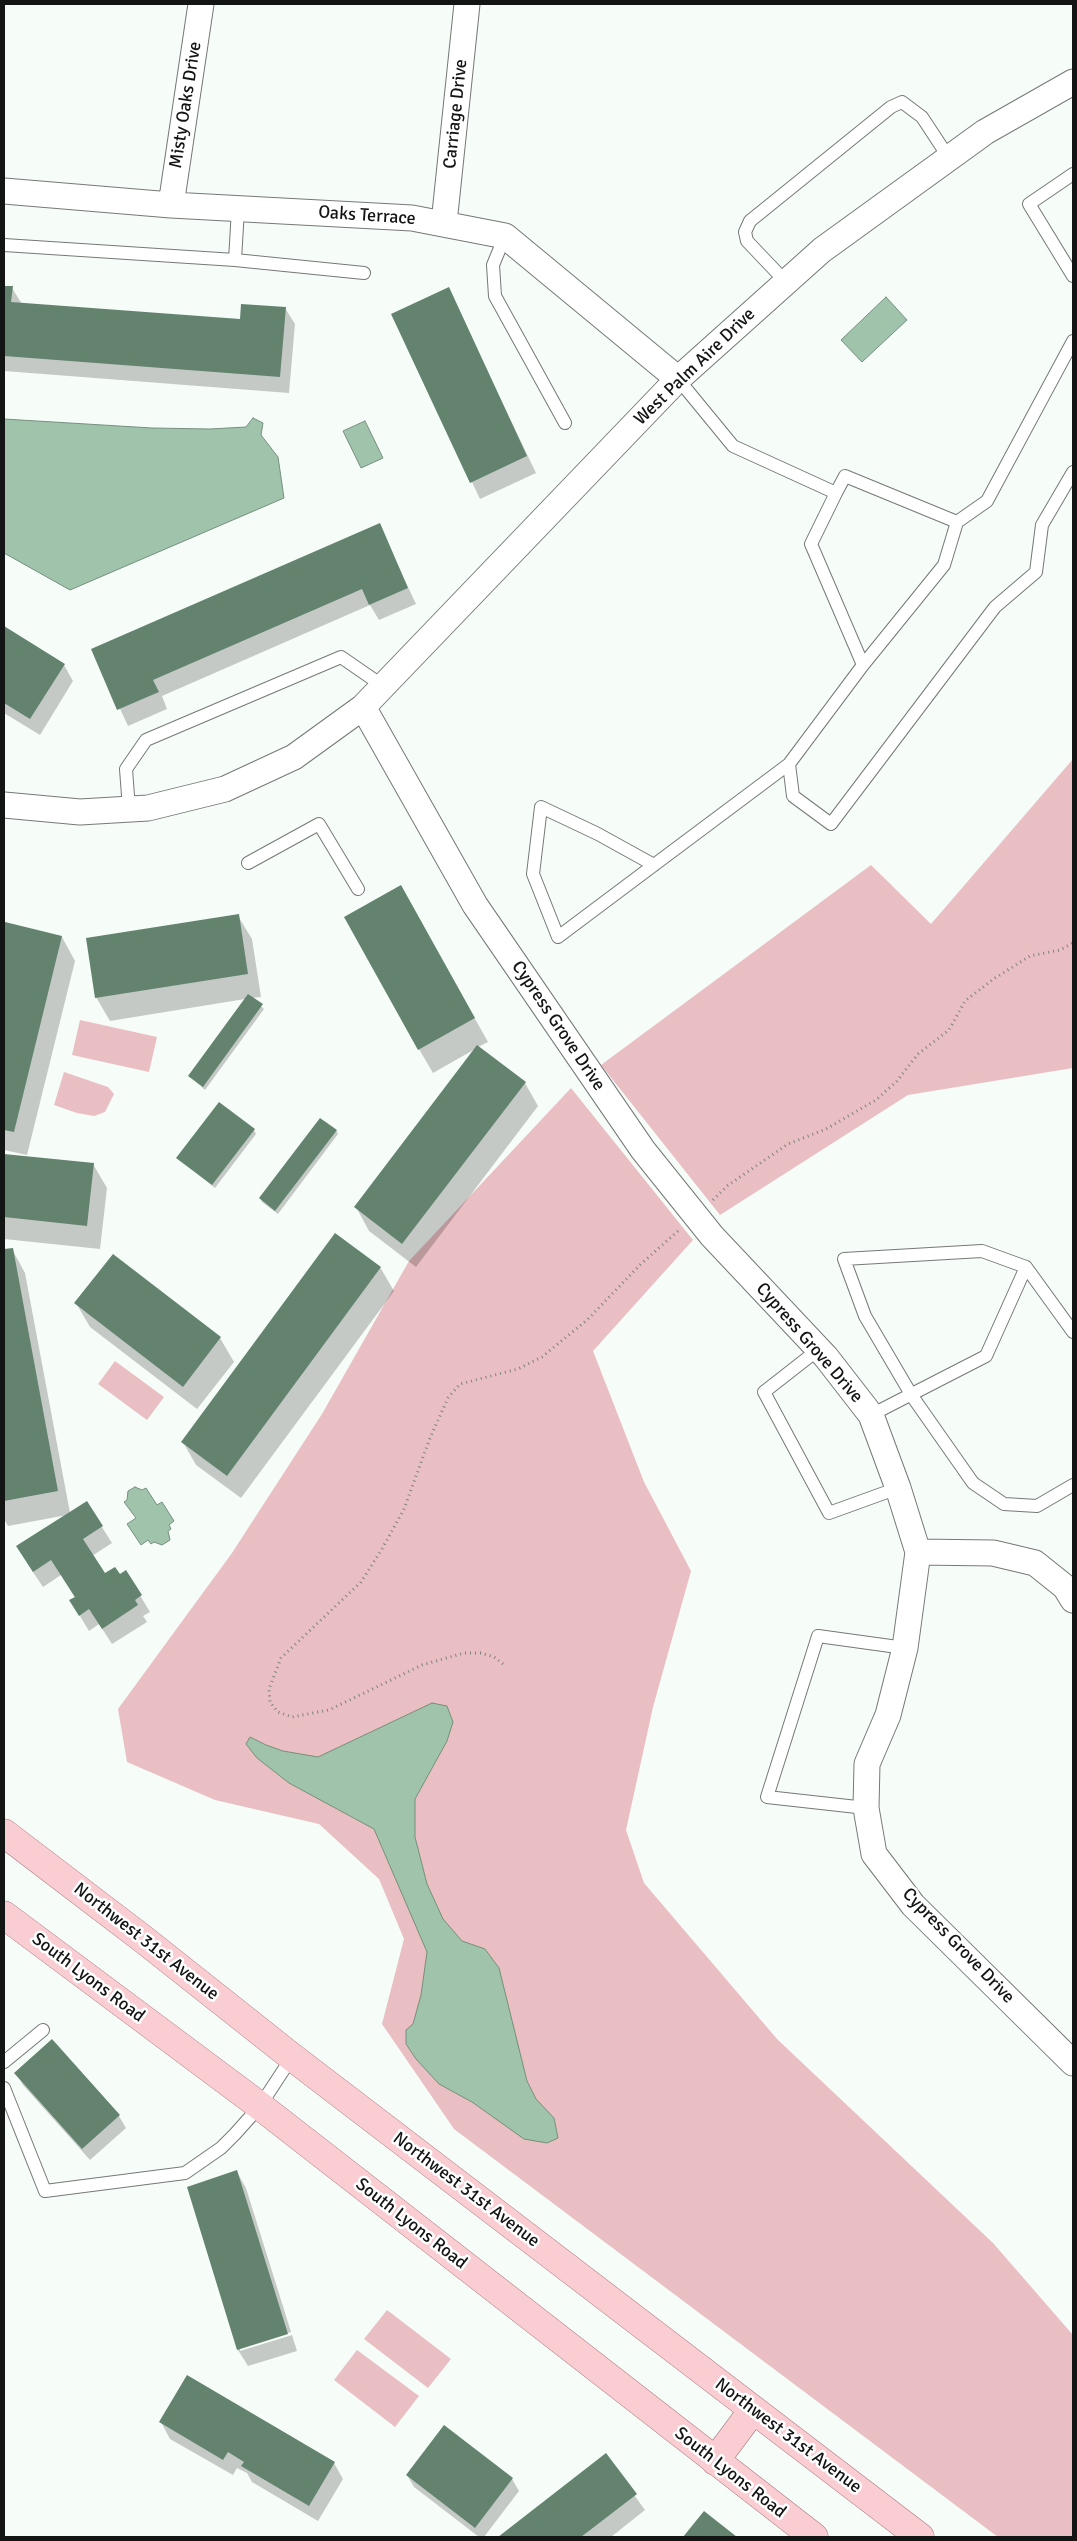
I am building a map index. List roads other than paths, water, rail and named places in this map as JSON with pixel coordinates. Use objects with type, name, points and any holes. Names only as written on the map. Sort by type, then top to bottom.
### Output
[{"type":"main road","name":"Northwest 31st Avenue","points":[[9,1837],[135,1933],[292,2057],[920,2537]]},
{"type":"main road","name":"South Lyons Road","points":[[4,1916],[260,2106],[715,2462],[814,2537]]},
{"type":"main road","points":[[715,2462],[753,2410]]},
{"type":"street","name":"Misty Oaks Drive","points":[[171,205],[201,4]]},
{"type":"street","name":"Carriage Drive","points":[[444,223],[467,4]]},
{"type":"street","name":"West Palm Aire Drive","points":[[4,805],[80,812],[148,808],[225,789],[294,757],[363,707],[678,379],[822,250],[985,132],[1073,82]]},
{"type":"street","name":"Oaks Terrace","points":[[4,191],[171,205],[412,218],[505,236],[678,379]]},
{"type":"street","name":"Cypress Grove Drive","points":[[363,707],[475,905],[643,1150],[696,1216],[819,1349],[871,1415],[898,1488],[918,1552],[905,1648],[888,1715],[867,1764],[866,1808],[874,1854],[913,1905],[1073,2063]]},
{"type":"street","points":[[918,1552],[993,1553],[1036,1563],[1065,1587],[1073,1600]]},
{"type":"lane","points":[[786,282],[747,241],[745,232],[750,221],[891,107],[902,102],[922,117],[949,158]]},
{"type":"lane","points":[[1073,174],[1029,204],[1073,276]]},
{"type":"lane","points":[[235,260],[238,209]]},
{"type":"lane","points":[[505,236],[493,266],[496,296],[565,423]]},
{"type":"lane","points":[[4,245],[235,260],[364,273]]},
{"type":"lane","points":[[654,865],[598,834],[541,807],[533,874],[558,937],[789,764],[864,665],[944,565],[957,522],[987,501],[1073,341]]},
{"type":"lane","points":[[678,379],[733,446],[836,493]]},
{"type":"lane","points":[[789,764],[793,796],[831,824],[995,607],[1036,572],[1042,525],[1073,472]]},
{"type":"lane","points":[[864,665],[811,544],[845,476],[957,522]]},
{"type":"lane","points":[[129,809],[126,769],[146,740],[341,657],[383,686]]},
{"type":"lane","points":[[248,863],[319,824],[358,889]]},
{"type":"lane","points":[[1073,1332],[1026,1267],[982,1251],[844,1259],[865,1316],[912,1396],[973,1483],[1004,1504],[1037,1506],[1073,1485]]},
{"type":"lane","points":[[871,1415],[912,1396],[986,1356],[1026,1267]]},
{"type":"lane","points":[[819,1349],[764,1392],[829,1512],[898,1488]]},
{"type":"lane","points":[[866,1808],[767,1797],[818,1636],[905,1648]]},
{"type":"lane","points":[[4,2062],[42,2030]]},
{"type":"lane","points":[[4,2088],[45,2191],[185,2173],[222,2148],[260,2106],[292,2057]]}]
